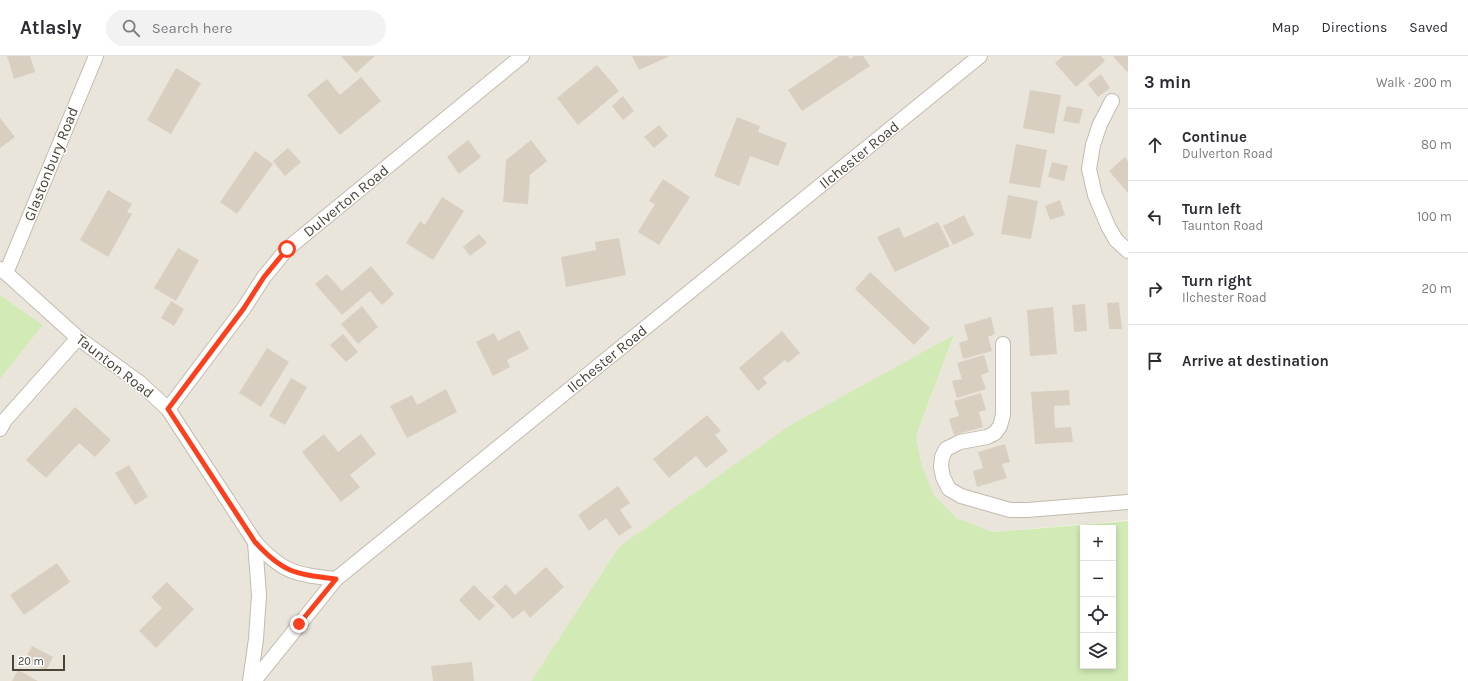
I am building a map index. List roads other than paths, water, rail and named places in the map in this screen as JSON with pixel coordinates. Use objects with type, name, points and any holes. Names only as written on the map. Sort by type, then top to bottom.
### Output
[{"type":"street","name":"Glastonbury Road","points":[[3,271],[96,56]]},
{"type":"street","name":"Dulverton Road","points":[[168,409],[244,308],[264,277],[287,249],[522,56]]},
{"type":"street","name":"Ilchester Road","points":[[254,681],[336,579],[980,56]]},
{"type":"street","points":[[1112,101],[1097,131],[1089,169],[1095,195],[1108,226],[1116,240],[1128,251]]},
{"type":"street","name":"Taunton Road","points":[[3,271],[78,338],[140,383],[168,409],[255,542],[267,556],[282,567],[297,574],[336,579]]},
{"type":"street","points":[[0,429],[5,420],[78,338]]},
{"type":"street","points":[[1003,344],[1003,415],[1000,426],[995,433],[960,442],[946,449],[942,457],[941,467],[943,477],[949,489],[961,496],[1010,510],[1128,502]]},
{"type":"street","points":[[250,681],[256,639],[259,594],[255,542]]}]
